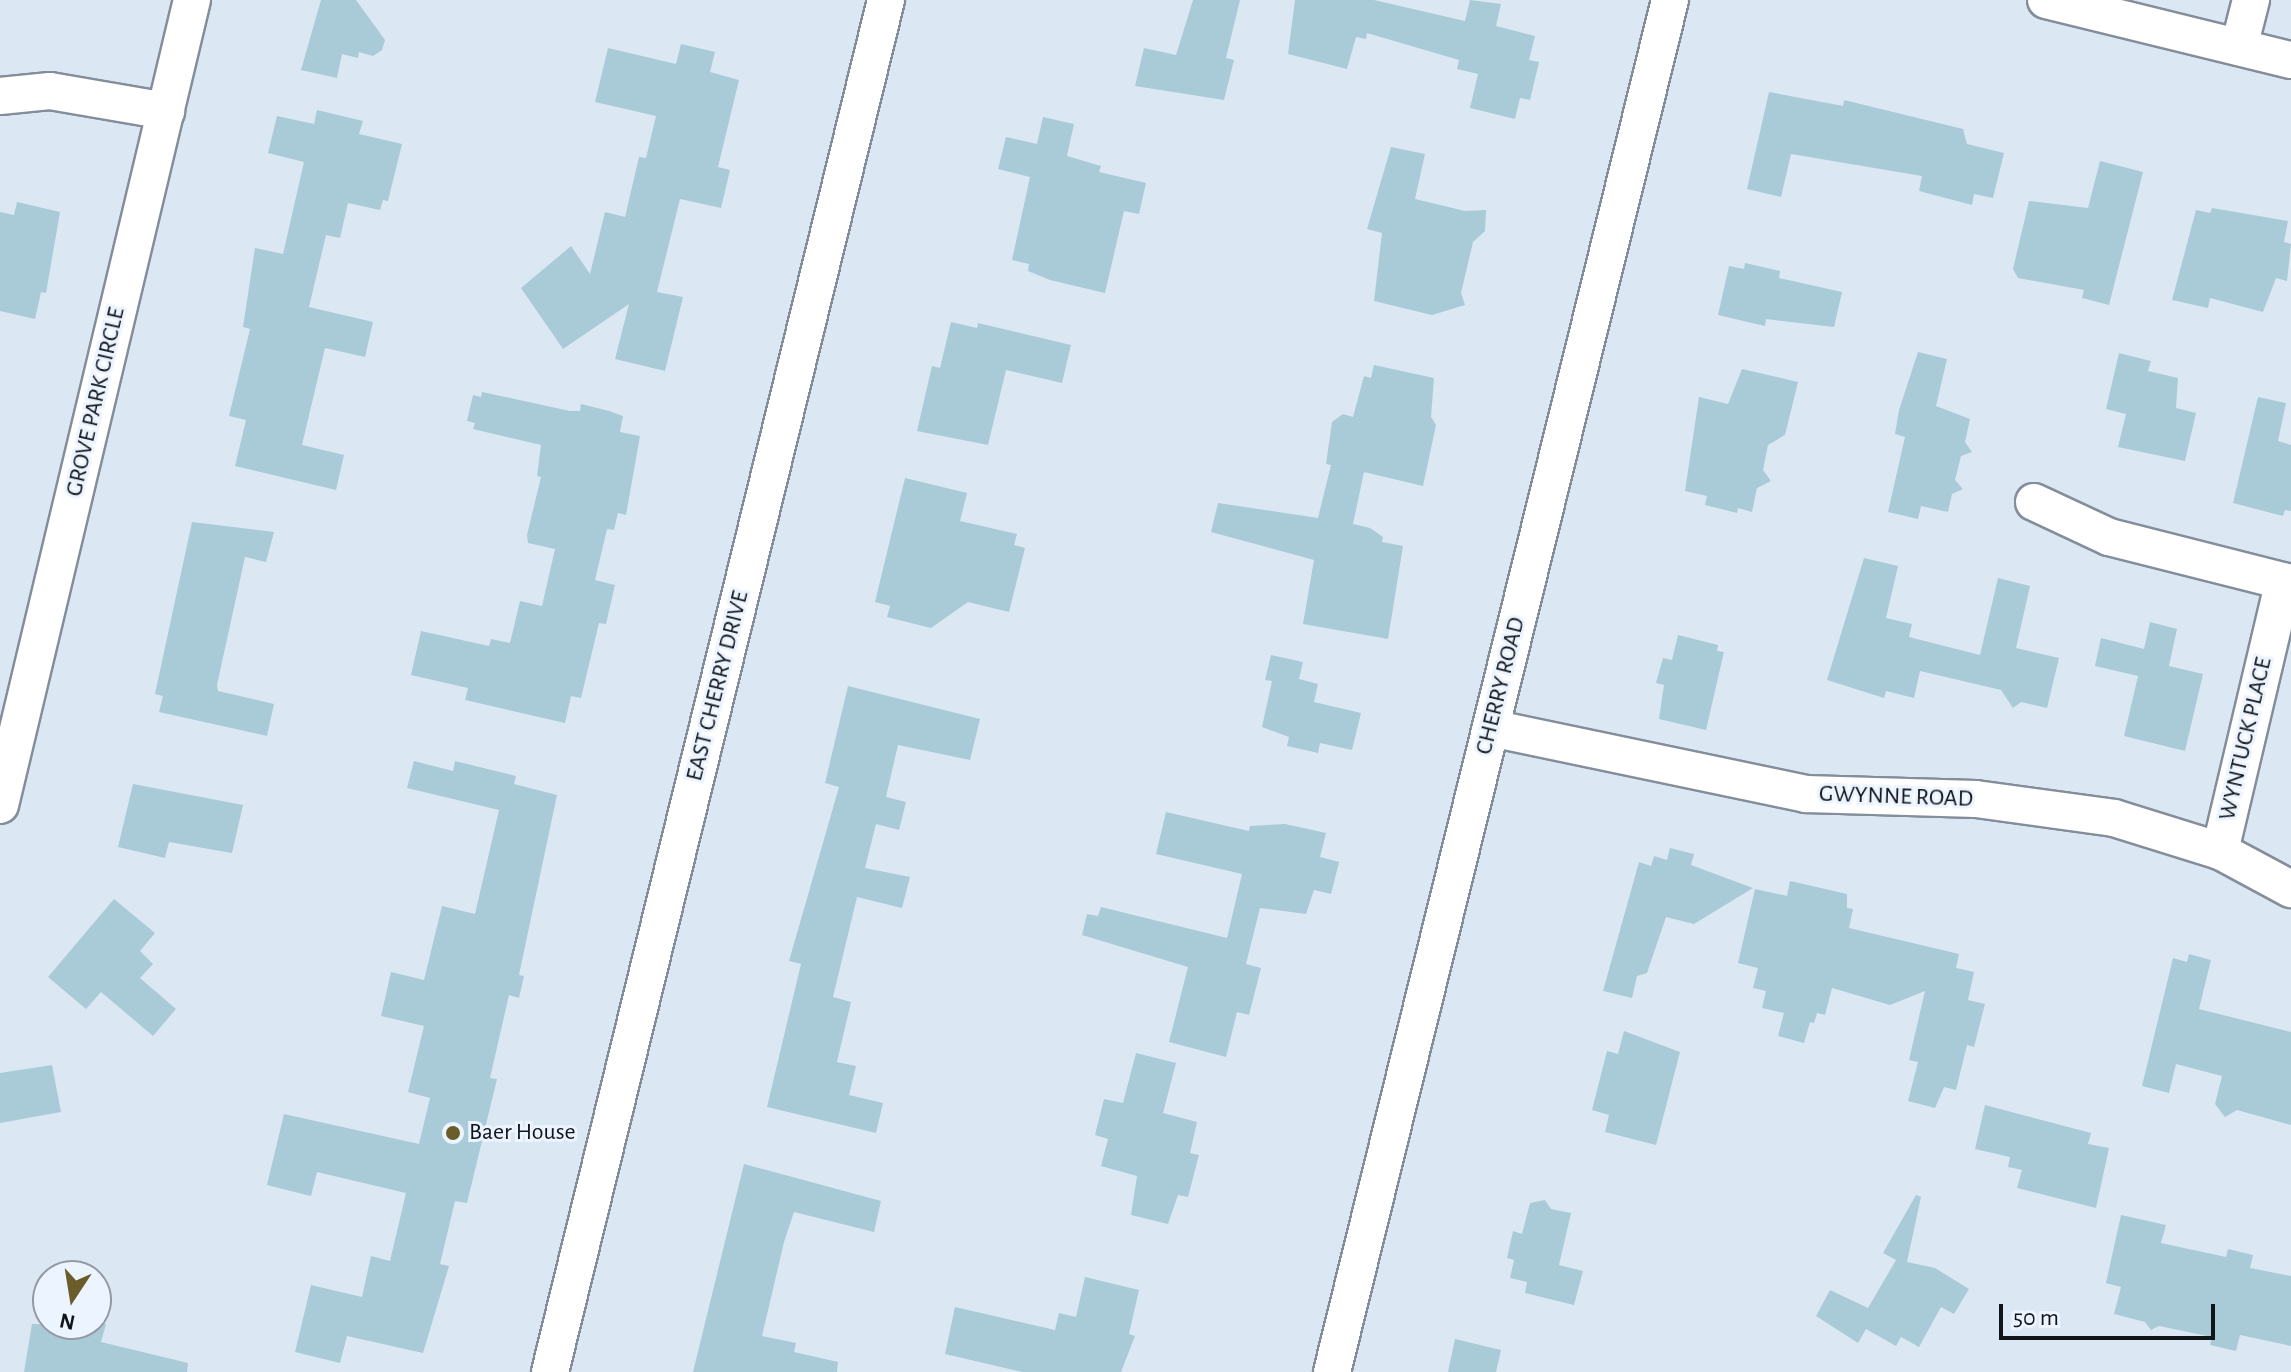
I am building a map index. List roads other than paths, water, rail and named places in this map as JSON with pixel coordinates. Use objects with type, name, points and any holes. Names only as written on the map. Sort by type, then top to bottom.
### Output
[{"type":"street","name":"GROVE PARK CIRCLE","points":[[0,805],[192,0]]},
{"type":"street","name":"EAST CHERRY DRIVE","points":[[550,1372],[886,0]]},
{"type":"street","name":"CHERRY ROAD","points":[[1332,1372],[1670,0]]},
{"type":"street","points":[[2046,0],[2291,60]]},
{"type":"street","points":[[2239,47],[2251,0]]},
{"type":"street","points":[[0,96],[50,91],[166,111]]},
{"type":"street","name":"WYNTUCK PLACE","points":[[2034,502],[2109,537],[2288,582],[2220,851]]},
{"type":"street","name":"GWYNNE ROAD","points":[[1491,728],[1806,794],[1976,799],[2114,818],[2220,851],[2291,889]]},
{"type":"place","name":"Baer House","points":[[453,1133]]}]
